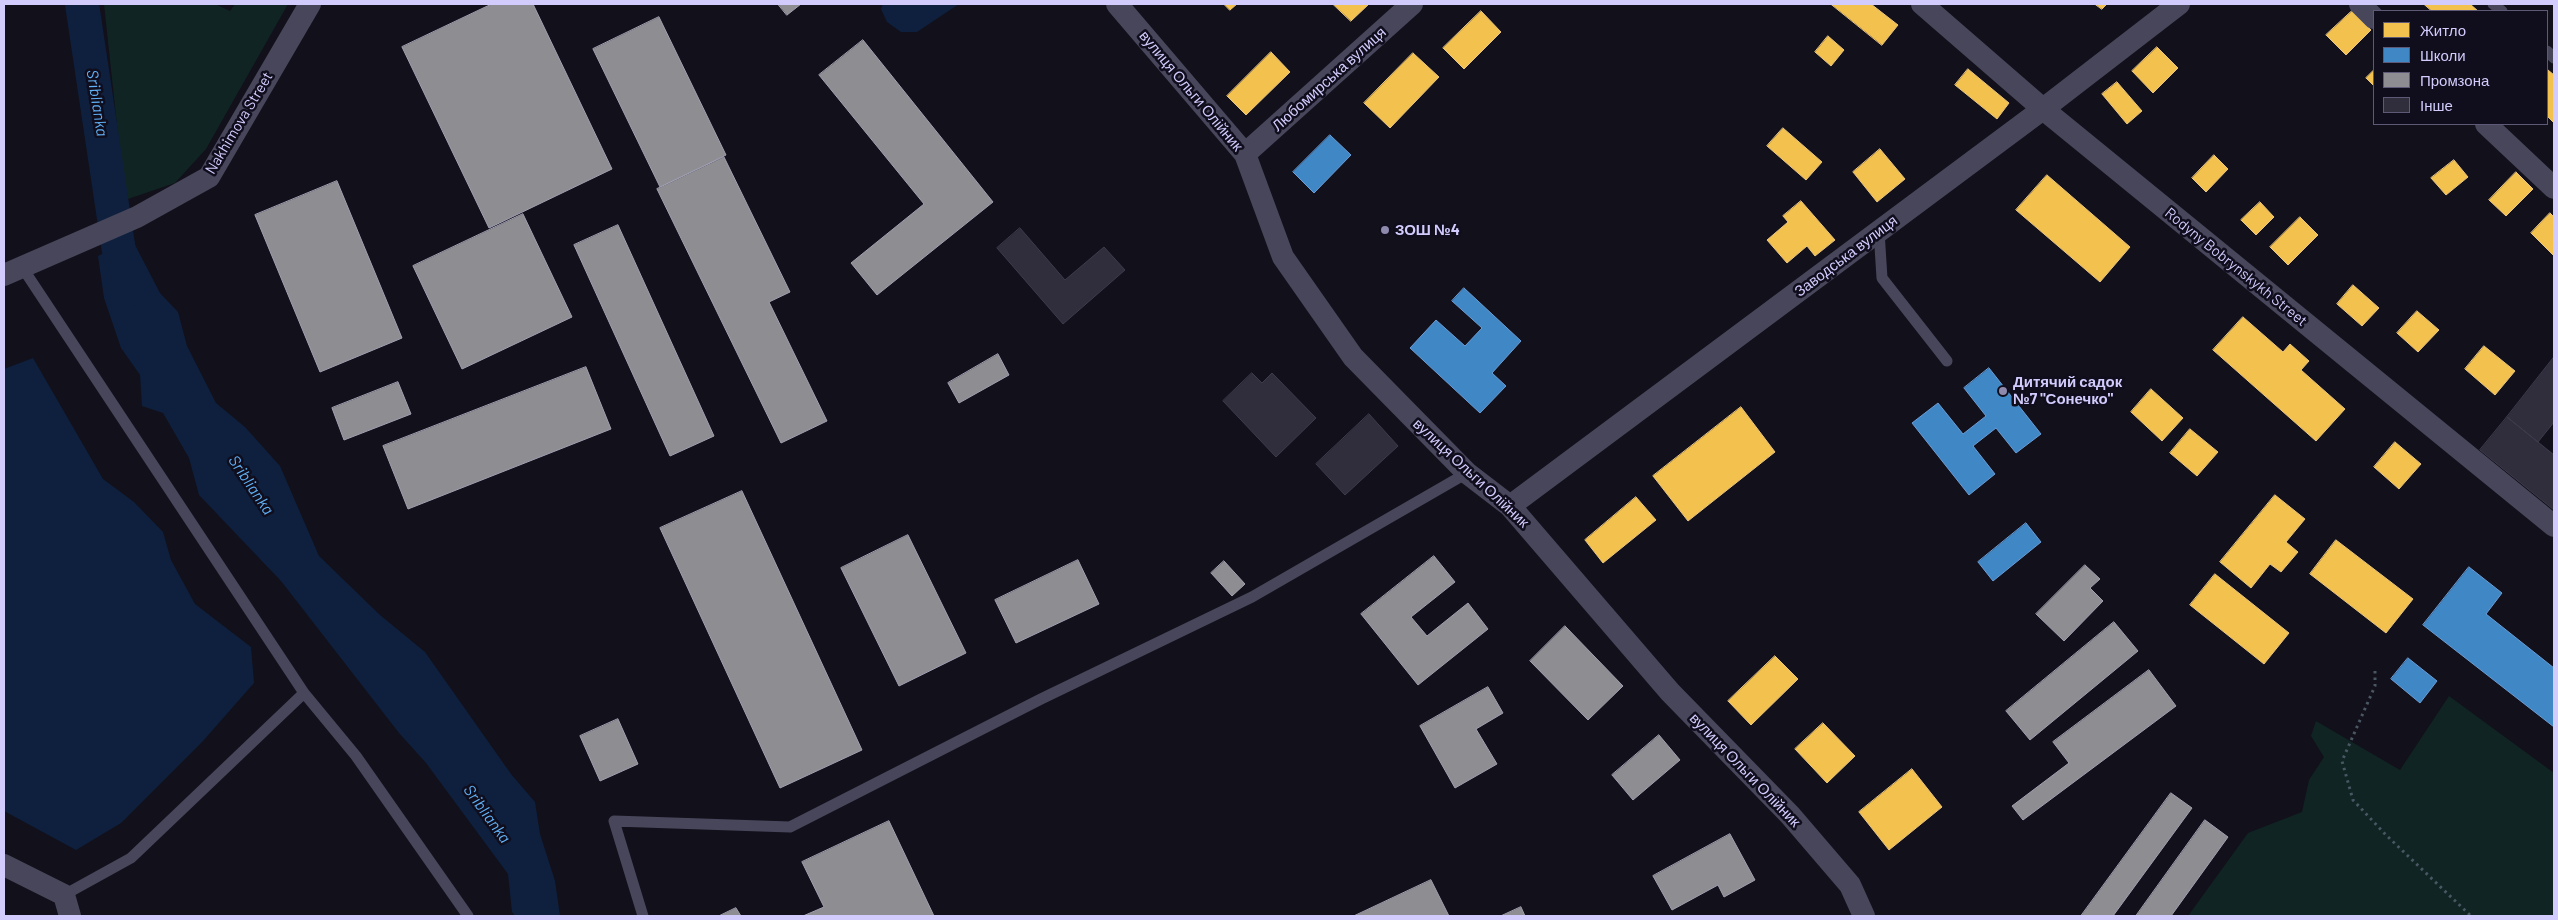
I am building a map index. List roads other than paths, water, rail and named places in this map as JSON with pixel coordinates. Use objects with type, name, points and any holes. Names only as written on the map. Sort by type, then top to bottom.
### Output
[{"type":"street","name":"Nakhimova Street","points":[[13,271],[84,238],[137,217],[209,177],[310,4]]},
{"type":"street","name":"вулиця Ольги Олійник","points":[[1117,4],[1245,154],[1282,257],[1353,357],[1467,473],[1510,506],[1670,692],[1790,815],[1850,885],[1864,916]]},
{"type":"street","name":"Любомирська вулиця","points":[[1245,154],[1412,4]]},
{"type":"street","name":"Rodyny Bobrynskykh Street","points":[[1922,4],[2043,108],[2554,526]]},
{"type":"street","name":"Заводська вулиця","points":[[1510,506],[2043,108],[2179,4]]},
{"type":"street","points":[[2360,4],[2373,17]]},
{"type":"street","points":[[2487,125],[2554,188]]},
{"type":"street","points":[[4,865],[67,906]]},
{"type":"lane","points":[[1879,231],[1882,278],[1947,361]]},
{"type":"lane","points":[[13,271],[304,693],[356,756],[468,916]]},
{"type":"lane","points":[[643,916],[614,821],[790,828],[1041,699],[1252,597],[1467,473]]},
{"type":"lane","points":[[67,906],[131,858],[304,693]]},
{"type":"water","points":[[883,4],[959,4],[917,32],[901,32],[887,22],[881,9]]},
{"type":"water","points":[[132,239],[160,293],[178,312],[187,346],[216,403],[245,427],[280,466],[319,556],[380,615],[425,652],[511,774],[535,802],[540,834],[555,881],[560,916],[515,916],[512,912],[508,874],[426,763],[399,733],[281,581],[199,495],[189,458],[163,413],[142,406],[140,375],[121,348],[104,298],[98,256]]},
{"type":"water","points":[[33,358],[103,479],[134,502],[163,532],[171,560],[195,604],[251,647],[254,683],[203,741],[121,823],[76,850],[4,811],[4,369]]},
{"type":"waterway","name":"Sriblianka","points":[[82,4],[118,245],[124,279],[130,289]]},
{"type":"place","name":"ЗОШ №4","points":[[1385,230]]},
{"type":"place","name":"Дитячий садок №7 \"Сонечко\"","points":[[2003,391]]}]
